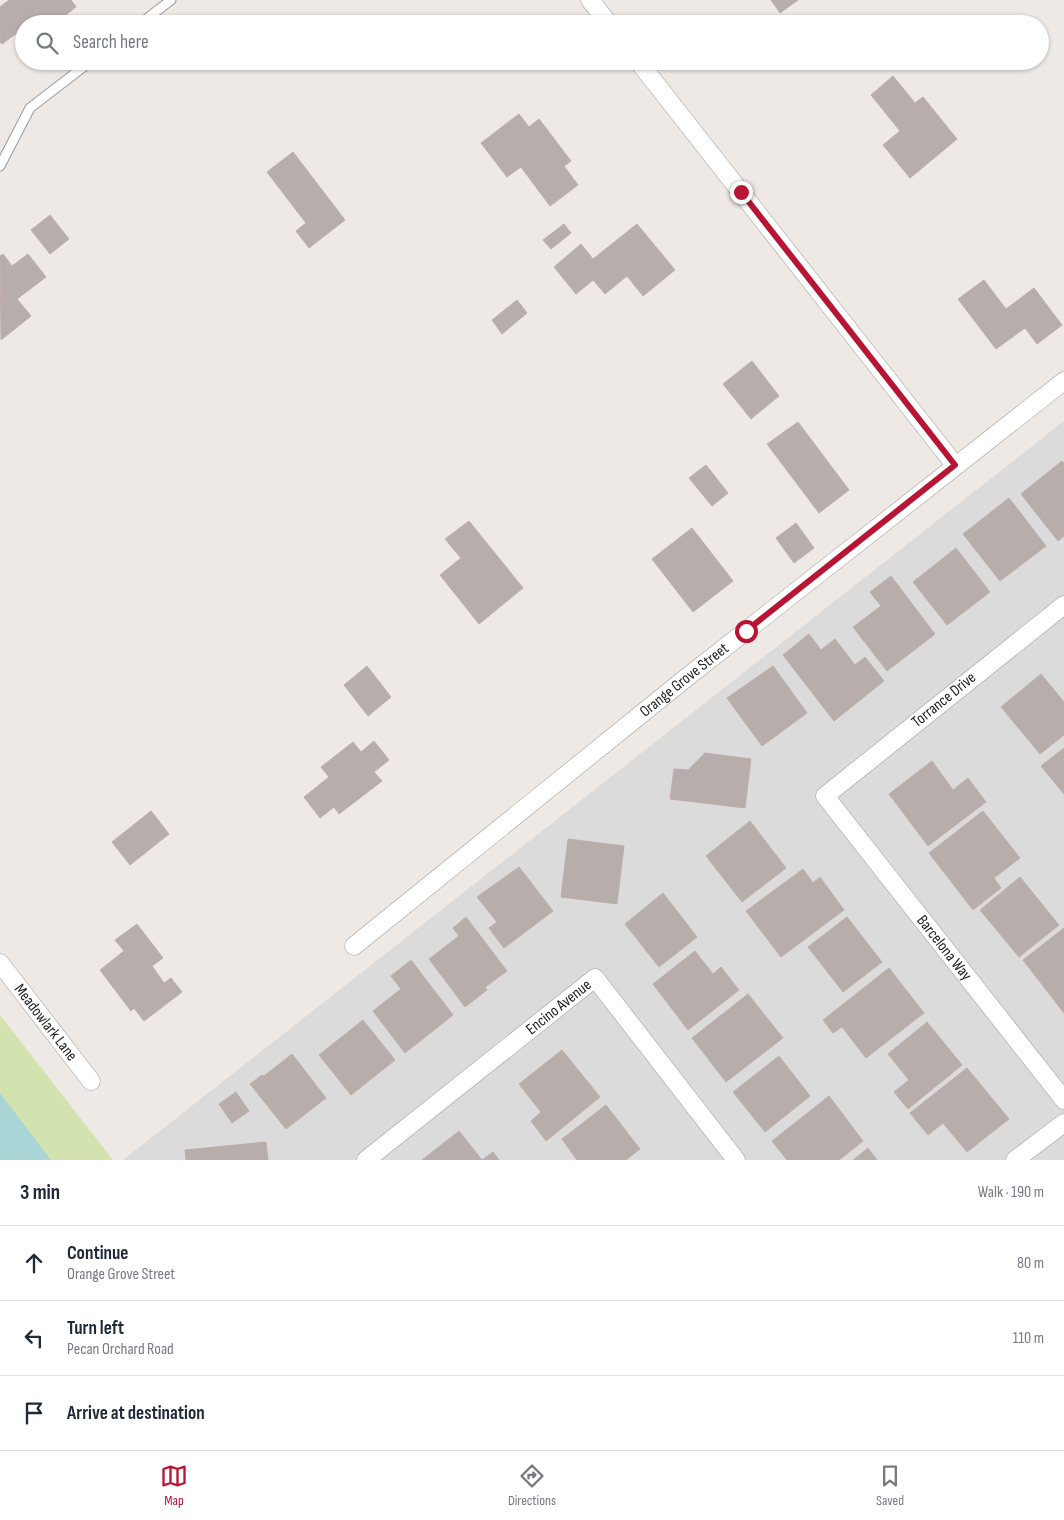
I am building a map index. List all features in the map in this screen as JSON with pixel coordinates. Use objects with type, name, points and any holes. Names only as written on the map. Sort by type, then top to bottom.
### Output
[{"type":"street","points":[[590,0],[602,15]]},
{"type":"street","points":[[645,70],[955,465]]},
{"type":"street","name":"Orange Grove Street","points":[[354,946],[694,672],[1064,381]]},
{"type":"street","name":"Torrance Drive","points":[[825,796],[1064,605]]},
{"type":"street","name":"Barcelona Way","points":[[825,796],[1064,1100]]},
{"type":"street","name":"Meadowlark Lane","points":[[0,963],[92,1081]]},
{"type":"street","name":"Encino Avenue","points":[[366,1160],[595,978],[736,1160]]},
{"type":"street","points":[[1015,1160],[1064,1123]]},
{"type":"lane","points":[[152,15],[171,0]]},
{"type":"lane","points":[[0,166],[30,108],[79,70]]},
{"type":"shaded area","points":[[1064,421],[1064,1160],[123,1160]]},
{"type":"green space","points":[[0,1015],[113,1160],[0,1160]]},
{"type":"water","points":[[0,1093],[51,1160],[0,1160]]},
{"type":"building","points":[[9,0],[71,0],[76,7],[66,15],[15,15],[15,34],[2,44],[0,42],[0,7]]},
{"type":"building","points":[[771,0],[798,0],[780,13]]},
{"type":"building","points":[[893,76],[915,103],[923,97],[957,139],[910,178],[883,145],[900,131],[871,95]]},
{"type":"building","points":[[519,114],[529,127],[539,119],[571,161],[564,166],[578,185],[550,206],[521,167],[507,177],[481,143]]},
{"type":"building","points":[[293,152],[345,220],[309,248],[296,231],[306,223],[267,172]]},
{"type":"building","points":[[50,215],[69,239],[50,254],[31,230]]},
{"type":"building","points":[[564,224],[571,233],[551,249],[543,240]]},
{"type":"building","points":[[637,224],[675,270],[643,296],[627,276],[605,294],[593,280],[576,294],[554,267],[581,244],[593,259]]},
{"type":"building","points":[[3,254],[12,266],[28,254],[46,277],[17,299],[31,316],[1,340],[0,256]]},
{"type":"building","points":[[984,280],[1006,309],[1034,288],[1062,325],[1037,344],[1025,328],[996,349],[958,299]]},
{"type":"building","points":[[517,300],[527,313],[502,334],[492,320]]},
{"type":"building","points":[[752,361],[779,396],[751,419],[723,384]]},
{"type":"building","points":[[798,422],[849,490],[819,513],[767,444]]},
{"type":"building","points":[[1062,461],[1064,463],[1064,536],[1058,541],[1021,494]]},
{"type":"building","points":[[706,465],[728,493],[712,506],[689,478]]},
{"type":"building","points":[[1009,498],[1046,546],[1000,581],[963,534]]},
{"type":"building","points":[[469,521],[523,588],[479,624],[440,575],[461,558],[445,539]]},
{"type":"building","points":[[796,523],[814,548],[794,563],[776,538]]},
{"type":"building","points":[[692,528],[733,581],[693,612],[652,559]]},
{"type":"building","points":[[956,548],[990,592],[947,625],[913,582]]},
{"type":"building","points":[[891,576],[935,634],[887,671],[853,627],[881,606],[870,592]]},
{"type":"building","points":[[809,634],[821,650],[835,639],[855,665],[865,657],[884,681],[834,721],[783,655]]},
{"type":"building","points":[[367,666],[391,697],[368,716],[344,685]]},
{"type":"building","points":[[773,666],[807,713],[762,746],[727,698]]},
{"type":"building","points":[[1041,674],[1064,702],[1064,735],[1040,754],[1001,707]]},
{"type":"building","points":[[374,741],[389,760],[374,772],[382,781],[339,814],[334,807],[320,818],[304,797],[329,777],[321,767],[353,742],[361,752]]},
{"type":"building","points":[[1064,748],[1064,794],[1041,766]]},
{"type":"building","points":[[705,753],[751,759],[745,808],[670,799],[674,769],[688,770]]},
{"type":"building","points":[[932,761],[953,790],[968,778],[986,802],[928,846],[889,794]]},
{"type":"building","points":[[151,811],[169,834],[130,865],[112,842]]},
{"type":"building","points":[[983,811],[1020,858],[994,878],[1001,888],[973,910],[929,853]]},
{"type":"building","points":[[750,821],[786,868],[742,902],[706,856]]},
{"type":"building","points":[[568,839],[624,846],[617,904],[561,897]]},
{"type":"building","points":[[519,867],[553,911],[504,948],[489,928],[497,922],[477,897]]},
{"type":"building","points":[[803,869],[813,883],[820,877],[844,910],[781,957],[746,911]]},
{"type":"building","points":[[1020,877],[1059,925],[1019,957],[980,910]]},
{"type":"building","points":[[663,893],[697,937],[659,967],[625,924]]},
{"type":"building","points":[[466,917],[507,971],[485,987],[487,990],[465,1007],[429,959],[459,936],[453,928]]},
{"type":"building","points":[[847,917],[882,962],[843,992],[808,947]]},
{"type":"building","points":[[137,924],[163,958],[152,966],[164,983],[171,978],[182,992],[144,1021],[134,1008],[131,1011],[100,970],[124,951],[115,940]]},
{"type":"building","points":[[1064,928],[1064,1013],[1023,960]]},
{"type":"building","points":[[695,951],[713,974],[721,967],[739,990],[688,1030],[653,984]]},
{"type":"building","points":[[411,960],[453,1015],[405,1053],[373,1011],[401,989],[391,976]]},
{"type":"building","points":[[889,968],[924,1013],[866,1058],[842,1027],[833,1033],[823,1020]]},
{"type":"building","points":[[748,994],[783,1038],[726,1082],[692,1038]]},
{"type":"building","points":[[363,1020],[395,1060],[351,1095],[319,1055]]},
{"type":"building","points":[[927,1022],[962,1065],[908,1109],[894,1092],[909,1080],[888,1054]]},
{"type":"building","points":[[562,1050],[600,1097],[546,1141],[531,1121],[541,1112],[519,1084]]},
{"type":"building","points":[[292,1054],[326,1098],[286,1129],[250,1084],[262,1075],[264,1076]]},
{"type":"building","points":[[779,1056],[810,1096],[765,1132],[733,1092]]},
{"type":"building","points":[[967,1068],[1009,1119],[967,1152],[943,1123],[928,1135],[910,1113]]},
{"type":"building","points":[[236,1092],[249,1111],[232,1123],[219,1104]]},
{"type":"building","points":[[829,1096],[863,1141],[839,1160],[787,1160],[772,1141]]},
{"type":"building","points":[[606,1105],[640,1149],[626,1160],[577,1160],[562,1139]]},
{"type":"building","points":[[459,1131],[482,1160],[422,1160]]},
{"type":"building","points":[[266,1142],[268,1160],[186,1160],[185,1150]]},
{"type":"building","points":[[868,1148],[877,1160],[853,1160]]},
{"type":"building","points":[[493,1152],[499,1160],[482,1160]]},
{"type":"route","points":[[741,192],[955,465],[746,631]]}]
